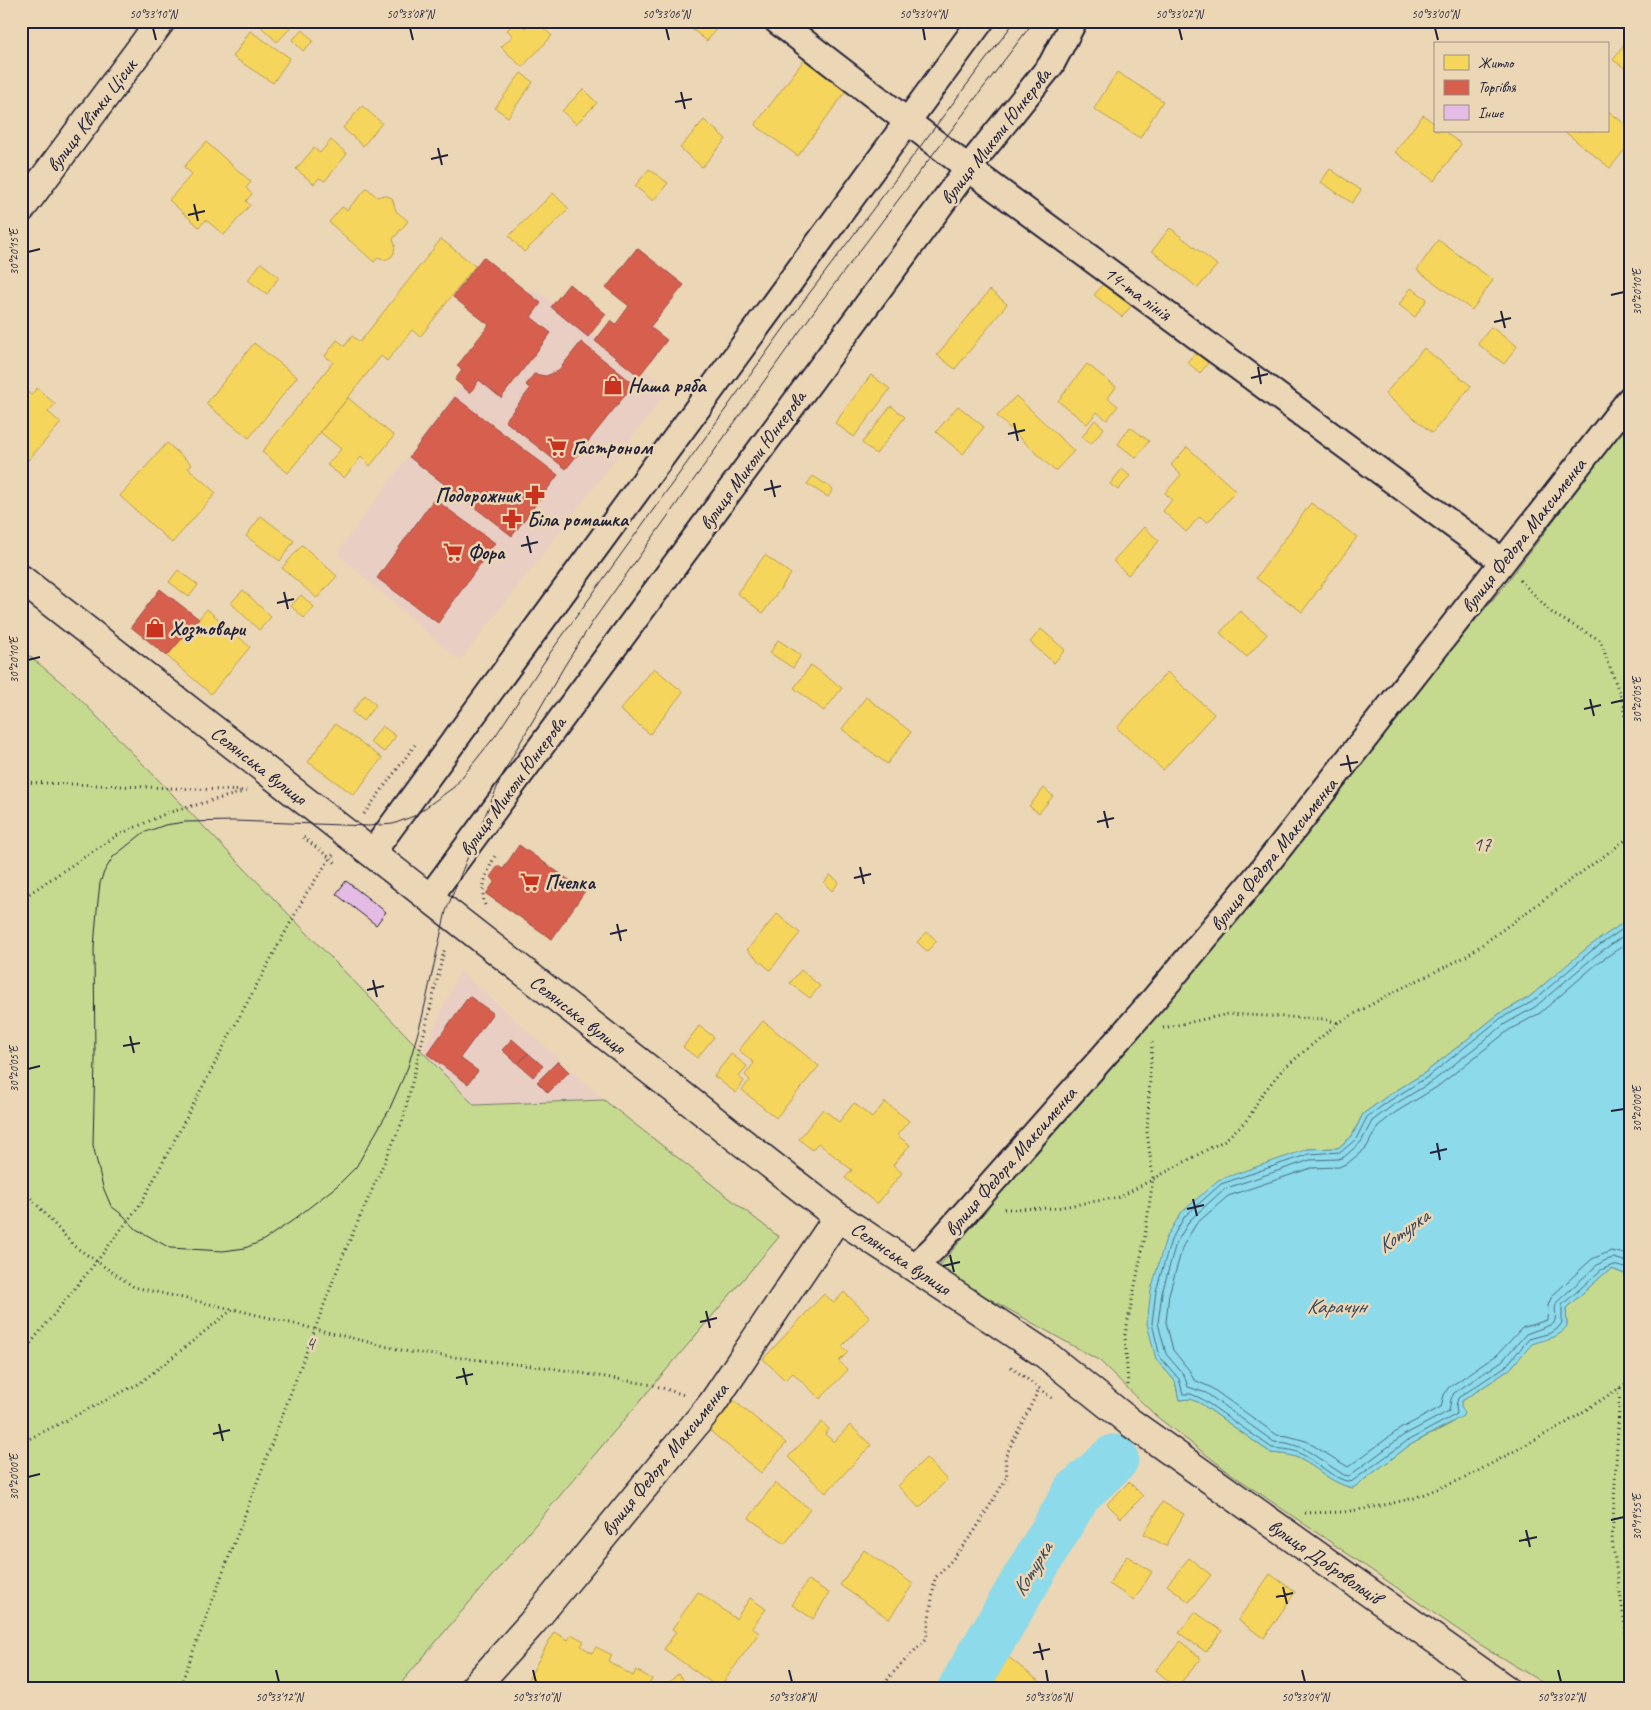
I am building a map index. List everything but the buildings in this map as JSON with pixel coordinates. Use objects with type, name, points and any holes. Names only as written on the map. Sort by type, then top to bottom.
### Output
[{"type":"street","name":"вулиця Квітки Цісик","points":[[21,209],[162,21]]},
{"type":"street","name":"14-та лінія","points":[[777,21],[968,168],[1502,562]]},
{"type":"street","points":[[372,853],[981,21]]},
{"type":"street","name":"вулиця Миколи Юнкерова","points":[[429,898],[968,168],[1051,65],[1074,21]]},
{"type":"street","name":"вулиця Федора Максименка","points":[[914,1267],[934,1248],[1154,999],[1258,875],[1630,400]]},
{"type":"street","name":"Селянська вулиця","points":[[21,579],[838,1216],[1045,1354],[1138,1429]]},
{"type":"street","name":"вулиця Федора Максименка","points":[[473,1689],[532,1622],[712,1404],[838,1216]]},
{"type":"street","name":"вулиця Добровольців","points":[[1138,1429],[1506,1689]]},
{"type":"path","points":[[1502,562],[1553,614],[1600,640],[1622,700],[1630,744]]},
{"type":"path","points":[[21,782],[256,792]]},
{"type":"path","points":[[239,785],[253,796]]},
{"type":"path","points":[[21,899],[116,836],[167,812],[246,791]]},
{"type":"path","points":[[21,1355],[142,1202],[234,1025],[306,894],[330,858],[301,836]]},
{"type":"path","points":[[966,1210],[1056,1208],[1120,1197],[1188,1161],[1225,1140],[1249,1118],[1260,1097],[1282,1070],[1338,1024],[1390,994],[1465,957],[1630,837]]},
{"type":"path","points":[[488,911],[484,902],[483,890],[488,870],[496,854]]},
{"type":"path","points":[[179,1689],[341,1260],[403,1120],[445,947]]},
{"type":"path","points":[[1162,1029],[1228,1014],[1324,1019],[1338,1024]]},
{"type":"path","points":[[1138,1429],[1125,1335],[1145,1236],[1153,1178],[1147,1132],[1152,1040]]},
{"type":"path","points":[[21,1187],[74,1246],[134,1287],[409,1352],[551,1368],[653,1385],[712,1404]]},
{"type":"path","points":[[21,1443],[140,1383],[233,1309]]},
{"type":"path","points":[[883,1689],[889,1678],[926,1639],[935,1578],[952,1561],[974,1532],[1007,1477],[1005,1457],[1039,1389],[1045,1354]]},
{"type":"path","points":[[1298,1513],[1344,1512],[1380,1506],[1423,1494],[1465,1478],[1566,1423],[1630,1381]]},
{"type":"path","points":[[1620,1388],[1612,1541],[1630,1658]]},
{"type":"shaded area","points":[[532,288],[669,389],[460,661],[337,553]]},
{"type":"shaded area","points":[[460,971],[604,1100],[474,1105],[423,1052]]},
{"type":"green space","name":"17","points":[[1630,420],[1630,918],[1588,948],[1528,998],[1499,1014],[1426,1072],[1363,1114],[1352,1136],[1338,1148],[1308,1149],[1156,1359],[1175,1381],[1179,1400],[1190,1399],[1200,1403],[1271,1453],[1298,1458],[1330,1479],[1353,1488],[1410,1445],[1452,1423],[1462,1401],[1509,1370],[1532,1343],[1554,1337],[1567,1325],[1566,1308],[1604,1274],[1612,1269],[1627,1275],[1630,1273],[1630,1689],[1553,1689],[1476,1642],[1230,1473],[1156,1416],[1100,1361],[937,1269],[1504,586]]},
{"type":"green space","name":"4","points":[[21,649],[74,693],[474,1105],[604,1100],[779,1237],[396,1689],[21,1689]]},
{"type":"water","name":"Карачун","points":[[1630,918],[1630,1273],[1627,1275],[1612,1269],[1604,1274],[1566,1308],[1567,1326],[1561,1333],[1532,1344],[1509,1370],[1462,1401],[1463,1416],[1410,1445],[1353,1488],[1330,1479],[1298,1458],[1271,1453],[1200,1403],[1190,1399],[1179,1400],[1175,1381],[1156,1359],[1147,1324],[1151,1290],[1166,1238],[1181,1213],[1218,1180],[1308,1149],[1338,1148],[1352,1136],[1363,1114],[1426,1072],[1499,1014],[1528,998],[1588,947]]},
{"type":"waterway","name":"Котурка","points":[[962,1689],[1077,1493],[1114,1459]]},
{"type":"tram line","points":[[1015,21],[805,299],[550,653],[496,735],[454,787],[414,816],[393,824],[369,826],[234,821],[185,822],[165,825],[143,833],[113,857],[100,883],[94,947],[95,1059],[93,1145],[103,1187],[111,1206],[136,1229],[170,1248],[223,1251],[245,1248],[262,1241],[292,1221],[338,1185],[356,1167],[389,1110],[408,1067],[422,1018],[446,911],[473,844],[502,776],[565,665],[593,621],[817,307],[1034,21]]},
{"type":"place","name":"Наша ряба","points":[[613,385]]},
{"type":"place","name":"Гастроном","points":[[557,447]]},
{"type":"place","name":"Подорожник","points":[[535,495]]},
{"type":"place","name":"Біла ромашка","points":[[512,519]]},
{"type":"place","name":"Фора","points":[[453,552]]},
{"type":"place","name":"Хозтовари","points":[[155,628]]},
{"type":"place","name":"Пчелка","points":[[530,882]]}]
